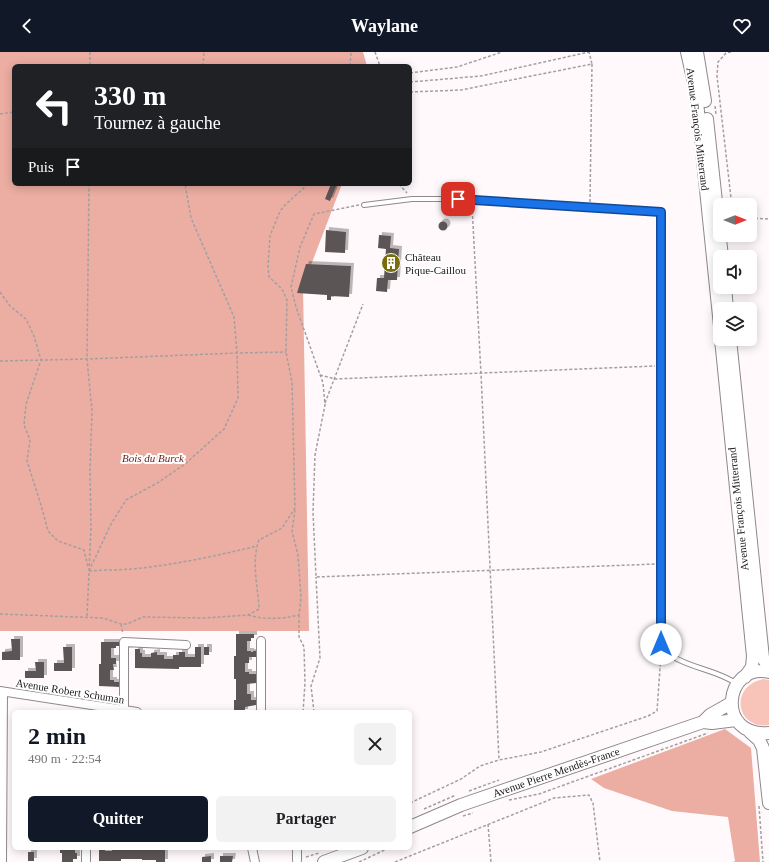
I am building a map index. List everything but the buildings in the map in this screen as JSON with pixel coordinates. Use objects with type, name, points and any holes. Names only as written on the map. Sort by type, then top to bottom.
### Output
[{"type":"main road","name":"Avenue François Mitterrand","points":[[687,52],[696,92],[718,302]]},
{"type":"main road","name":"Avenue François Mitterrand","points":[[697,52],[704,93],[721,250]]},
{"type":"main road","name":"Avenue François Mitterrand","points":[[722,346],[753,656],[752,666],[733,693],[731,703]]},
{"type":"main road","name":"Avenue François Mitterrand","points":[[731,346],[763,658],[769,668]]},
{"type":"main road","points":[[741,681],[754,672],[769,672]]},
{"type":"main road","points":[[705,727],[710,715],[731,703],[733,715],[736,720],[742,727],[759,740],[763,748],[769,803]]},
{"type":"main road","points":[[705,727],[712,723],[736,720]]},
{"type":"main road","name":"Avenue Pierre Mendès-France","points":[[412,826],[461,805],[705,727]]},
{"type":"main road","points":[[750,732],[760,734],[769,733]]},
{"type":"main road","points":[[325,856],[353,850]]},
{"type":"street","points":[[261,641],[261,710]]},
{"type":"street","points":[[124,710],[124,642],[186,645]]},
{"type":"street","points":[[1,692],[2,862]]},
{"type":"street","name":"Avenue Robert Schuman","points":[[1,692],[86,708],[124,710]]},
{"type":"street","points":[[86,850],[86,862]]},
{"type":"street","points":[[252,850],[254,862]]},
{"type":"street","points":[[297,850],[297,860]]},
{"type":"lane","points":[[364,205],[412,199],[472,200],[661,212],[661,644],[671,655],[687,663],[741,681]]},
{"type":"path","points":[[90,52],[90,64]]},
{"type":"path","points":[[203,64],[204,52]]},
{"type":"path","points":[[350,52],[350,64]]},
{"type":"path","points":[[376,52],[379,64]]},
{"type":"path","points":[[412,73],[457,67],[502,52]]},
{"type":"path","points":[[412,82],[481,76],[589,52],[592,64],[590,208]]},
{"type":"path","points":[[730,198],[717,76],[718,62],[726,53],[731,52]]},
{"type":"path","points":[[412,92],[461,90],[592,64]]},
{"type":"path","points":[[0,114],[12,112]]},
{"type":"path","points":[[87,617],[91,528],[90,470],[92,412],[87,359],[89,186]]},
{"type":"path","points":[[89,571],[111,524],[126,500],[159,482],[185,464],[224,429],[238,398],[237,353],[234,317],[191,218],[185,186]]},
{"type":"path","points":[[303,710],[305,683],[304,647],[299,637],[301,598],[299,561],[292,531],[295,508],[292,382],[286,352],[287,300],[282,289],[269,277],[268,267],[270,236],[280,211],[285,204],[306,186]]},
{"type":"path","points":[[401,186],[412,199]]},
{"type":"path","points":[[472,200],[499,760]]},
{"type":"path","points":[[325,405],[323,383],[296,307],[291,287],[300,247],[314,214],[364,205]]},
{"type":"path","points":[[757,218],[769,219]]},
{"type":"path","points":[[0,292],[10,306],[26,319],[34,336],[41,360],[26,404],[24,424],[30,440],[28,461],[42,505],[48,531],[58,541],[84,550],[89,571]]},
{"type":"path","points":[[314,710],[311,686],[320,658],[312,512],[315,455],[325,405],[363,304]]},
{"type":"path","points":[[0,361],[286,352]]},
{"type":"path","points":[[320,375],[335,379],[661,366]]},
{"type":"path","points":[[248,615],[259,609],[255,565],[257,546],[260,540],[282,528],[295,508]]},
{"type":"path","points":[[89,571],[132,569],[174,563],[216,556],[257,546]]},
{"type":"path","points":[[316,577],[662,564]]},
{"type":"path","points":[[0,614],[103,618],[121,624],[127,624],[143,617],[205,618],[248,615],[260,618],[281,619],[299,615]]},
{"type":"path","points":[[412,801],[461,779],[480,766],[499,760],[542,752],[648,716],[657,711],[661,644]]},
{"type":"path","points":[[508,800],[539,794],[705,727]]},
{"type":"path","points":[[395,862],[554,798],[589,795],[593,803],[600,862]]},
{"type":"path","points":[[463,816],[478,811]]},
{"type":"path","points":[[488,824],[491,862]]},
{"type":"path","points":[[359,862],[385,850]]},
{"type":"path","points":[[297,860],[325,856]]},
{"type":"shaded area","points":[[763,679],[769,680],[769,725],[758,725],[750,721],[744,715],[741,707],[741,698],[745,690],[752,683]]},
{"type":"green space","name":"Bois du Burck","points":[[0,52],[363,52],[366,64],[12,64],[12,186],[341,186],[303,286],[309,631],[0,631]]},
{"type":"green space","points":[[725,729],[751,748],[760,862],[733,862],[735,861],[728,817],[672,811],[604,788],[591,779]]},
{"type":"place","name":"Château Pique-Caillou","points":[[391,263]]},
{"type":"route","points":[[458,199],[661,212],[661,644]]}]
